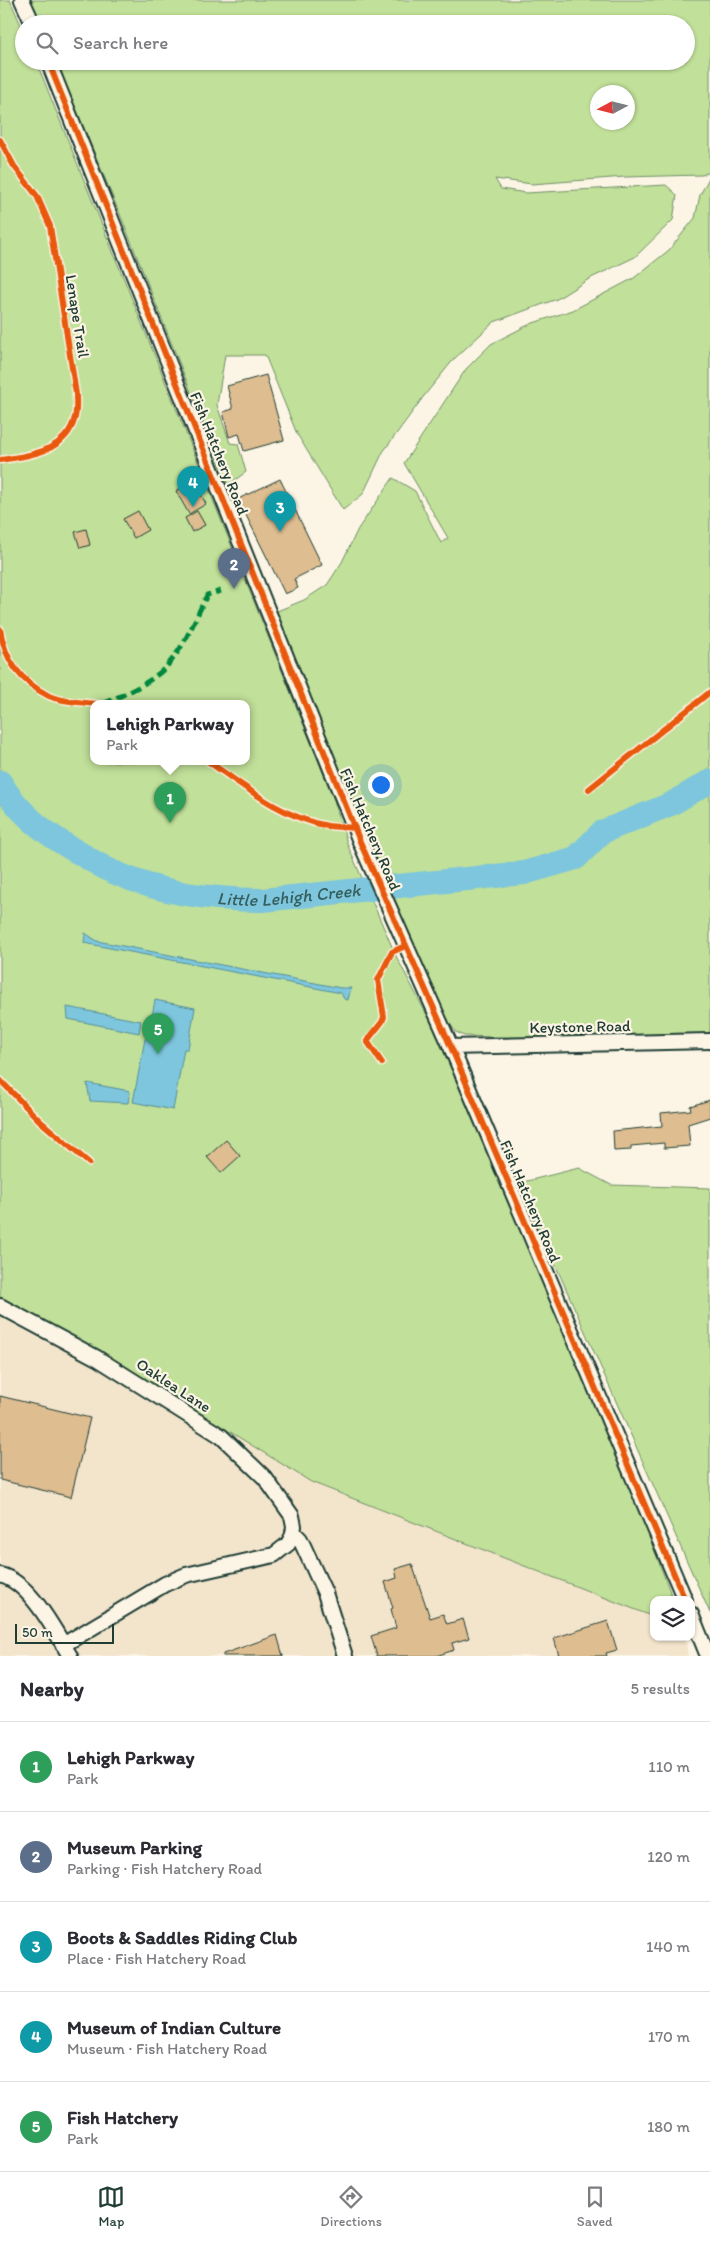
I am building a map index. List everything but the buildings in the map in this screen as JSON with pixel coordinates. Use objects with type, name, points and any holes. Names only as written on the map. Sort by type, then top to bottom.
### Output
[{"type":"street","points":[[22,0],[29,15]]},
{"type":"street","name":"Fish Hatchery Road","points":[[52,70],[361,844],[451,1047],[683,1596]]},
{"type":"street","name":"Keystone Road","points":[[451,1047],[710,1041]]},
{"type":"street","name":"Oaklea Lane","points":[[0,1306],[97,1358],[221,1436],[265,1478],[292,1516],[293,1532],[300,1539],[326,1593],[345,1656]]},
{"type":"street","points":[[0,1575],[9,1577],[35,1601],[66,1650],[165,1584],[186,1575],[274,1554],[288,1544],[293,1532]]},
{"type":"street","points":[[695,1624],[708,1656]]},
{"type":"shaded area","points":[[0,1297],[98,1350],[311,1482],[650,1615],[650,1641],[686,1641],[688,1656],[0,1656]]},
{"type":"green space","points":[[0,0],[10,0],[17,15],[15,15],[15,70],[40,70],[334,800],[348,846],[397,958],[447,1053],[611,1433],[672,1596],[650,1596],[650,1615],[311,1482],[98,1350],[0,1297]]},
{"type":"green space","points":[[30,0],[710,0],[710,172],[702,175],[625,177],[532,184],[495,179],[501,189],[526,193],[666,185],[677,195],[673,220],[635,257],[589,279],[557,299],[494,322],[454,359],[424,396],[383,452],[363,494],[343,510],[297,434],[265,355],[225,355],[217,405],[230,443],[238,444],[246,472],[228,485],[124,224],[60,70],[695,70],[695,15],[36,15]]},
{"type":"green space","points":[[710,176],[710,1034],[533,1038],[464,1036],[456,1032],[447,1020],[337,770],[278,624],[277,611],[304,600],[327,585],[342,562],[358,529],[393,478],[415,491],[441,543],[448,538],[404,463],[466,369],[491,344],[530,324],[573,310],[634,278],[669,250],[695,218],[700,195]]},
{"type":"green space","points":[[579,1168],[611,1185],[710,1188],[710,1613],[519,1183]]},
{"type":"water","points":[[85,933],[97,941],[341,988],[351,988],[348,1000],[344,999],[341,993],[84,943]]},
{"type":"water","points":[[155,1000],[195,1008],[188,1049],[184,1049],[173,1110],[133,1102],[145,1039],[148,1038]]},
{"type":"water","points":[[67,1007],[141,1021],[139,1033],[68,1019]]},
{"type":"water","points":[[87,1083],[130,1091],[128,1103],[90,1101]]},
{"type":"waterway","name":"Little Lehigh Creek","points":[[0,782],[25,814],[46,832],[113,872],[135,881],[171,891],[226,899],[263,900],[524,873],[576,858],[602,832],[671,804],[710,781]]},
{"type":"marked path","points":[[112,700],[143,684],[164,669],[183,643],[207,595],[221,591]]},
{"type":"cycle path","points":[[52,70],[361,844],[451,1047],[683,1596]]},
{"type":"cycle path","name":"Lenape Trail","points":[[0,140],[14,166],[37,196],[50,226],[76,394],[75,417],[71,428],[64,438],[46,450],[35,454],[0,460]]},
{"type":"cycle path","points":[[0,629],[10,660],[22,677],[30,684],[54,698],[90,703]]},
{"type":"cycle path","points":[[589,789],[710,692]]},
{"type":"cycle path","points":[[213,765],[265,800],[295,816],[328,826],[355,828]]},
{"type":"cycle path","points":[[382,1063],[367,1041],[384,1017],[378,980],[392,952],[405,946]]},
{"type":"cycle path","points":[[0,1080],[40,1121],[89,1163]]},
{"type":"place","name":"Museum of Indian Culture","points":[[193,507]]},
{"type":"place","name":"Boots & Saddles Riding Club","points":[[280,532]]},
{"type":"place","name":"Museum Parking","points":[[234,589]]},
{"type":"place","name":"Lehigh Parkway","points":[[170,823]]},
{"type":"place","name":"Fish Hatchery","points":[[158,1054]]}]
